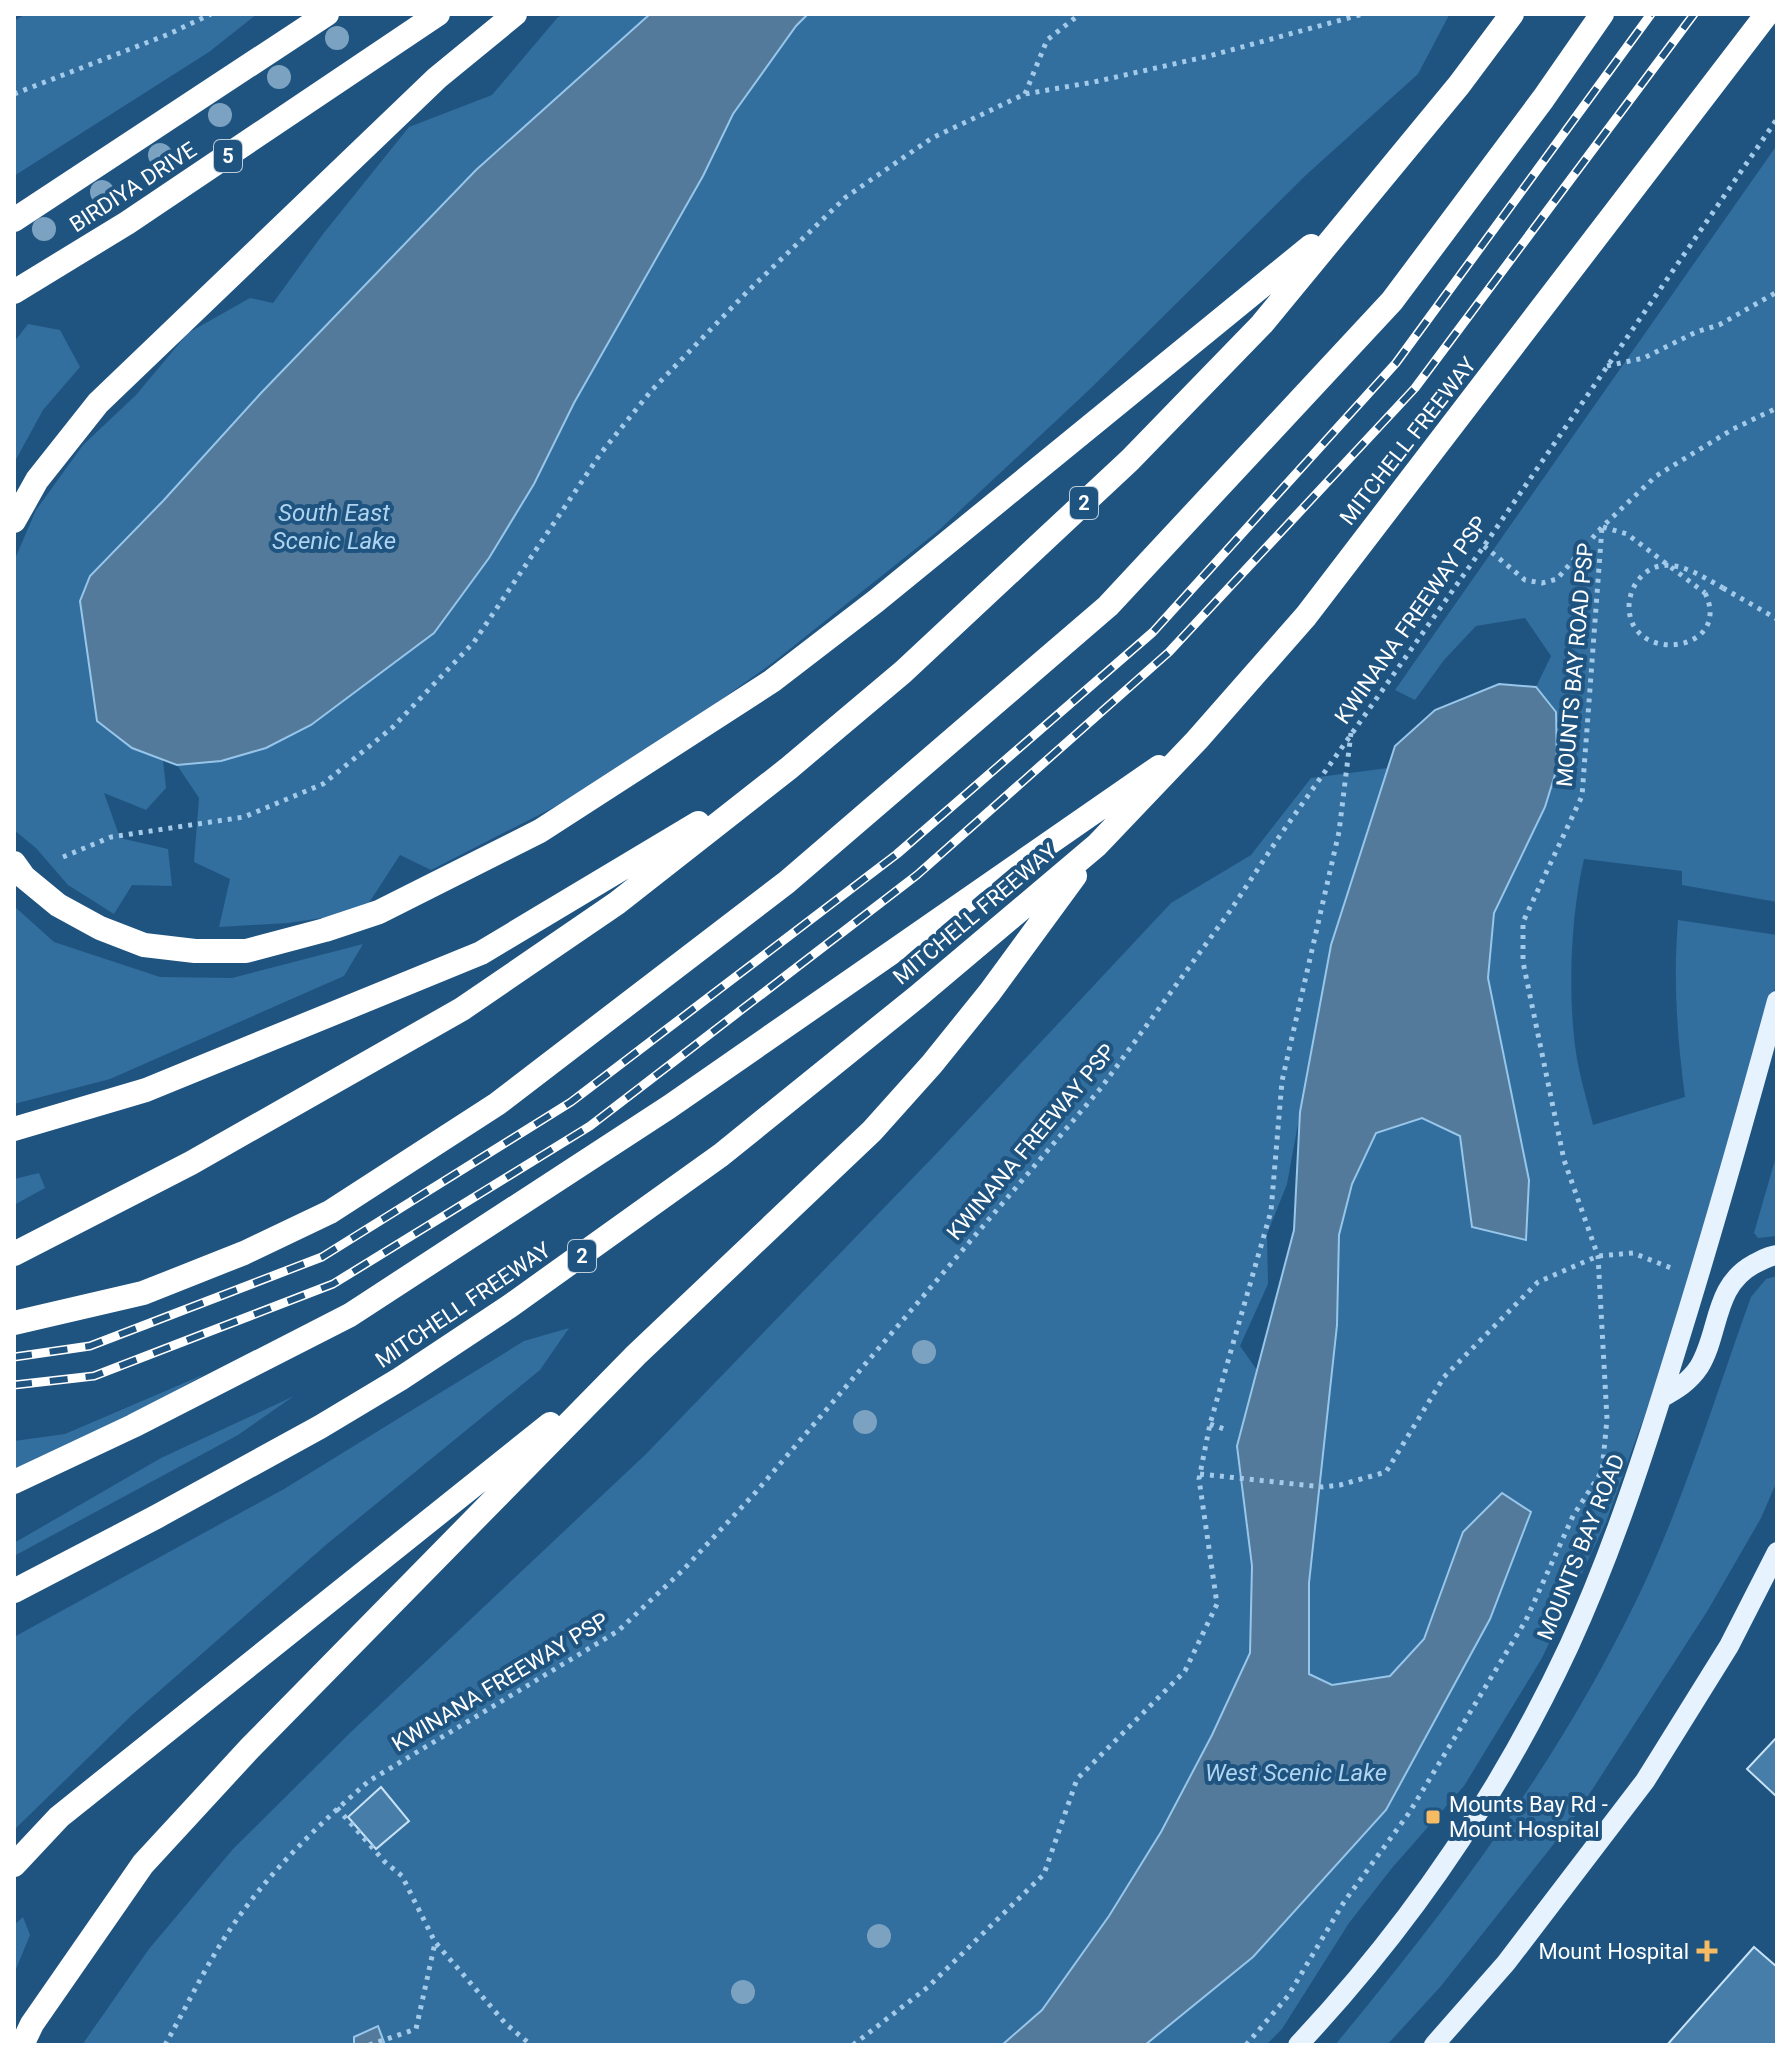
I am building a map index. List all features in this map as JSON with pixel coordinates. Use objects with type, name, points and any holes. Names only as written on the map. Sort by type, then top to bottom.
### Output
[{"type":"highway","name":"BIRDIYA DRIVE","points":[[14,220],[327,14]]},
{"type":"highway","name":"BIRDIYA DRIVE","points":[[14,292],[127,223],[438,14]]},
{"type":"highway","points":[[14,521],[37,480],[98,403],[437,78],[515,14]]},
{"type":"highway","name":"2","points":[[14,1254],[191,1163],[462,1009],[617,903],[789,768],[903,672],[1130,460],[1262,324],[1459,85],[1512,14]]},
{"type":"highway","points":[[14,1323],[143,1293],[244,1253],[330,1212],[497,1104],[787,882],[1108,606],[1392,301],[1543,99],[1602,14]]},
{"type":"highway","name":"MITCHELL FREEWAY","points":[[14,1591],[320,1427],[400,1379],[510,1306],[721,1155],[893,1017],[1097,845],[1197,740],[1306,616],[1761,24]]},
{"type":"highway","points":[[14,863],[24,877],[58,905],[100,928],[144,945],[195,951],[246,951],[379,912],[540,831],[772,681],[888,591],[1354,212]]},
{"type":"highway","points":[[14,1482],[133,1426],[350,1315],[669,1107],[1197,740]]},
{"type":"highway","points":[[14,1129],[146,1090],[481,953],[789,768]]},
{"type":"highway","points":[[22,2045],[32,2024],[143,1864],[250,1748],[636,1355],[872,1131],[990,992],[1097,845]]},
{"type":"highway","points":[[14,1865],[59,1817],[636,1355]]},
{"type":"main road","name":"MOUNTS BAY ROAD","points":[[1298,2045],[1353,1982],[1464,1836],[1508,1764],[1575,1631],[1627,1506],[1727,1187],[1777,1001]]},
{"type":"main road","points":[[1661,1398],[1687,1383],[1701,1364],[1722,1296],[1746,1268],[1777,1255]]},
{"type":"main road","points":[[1434,2045],[1506,1963],[1645,1781],[1729,1646],[1777,1552]]},
{"type":"path","points":[[14,94],[169,34],[211,14]]},
{"type":"path","points":[[1025,94],[1047,40],[1080,14]]},
{"type":"path","points":[[63,857],[111,837],[244,817],[323,784],[393,727],[474,642],[601,453],[651,391],[747,292],[846,197],[932,138],[1025,94],[1209,56],[1363,14]]},
{"type":"path","name":"KWINANA FREEWAY PSP","points":[[165,2045],[232,1927],[270,1880],[337,1808],[369,1781],[618,1631],[683,1570],[756,1492],[1101,1088],[1230,911],[1777,119]]},
{"type":"path","points":[[1607,366],[1644,358],[1696,332],[1719,325],[1777,292]]},
{"type":"path","name":"MOUNTS BAY ROAD PSP","points":[[1246,2045],[1288,1996],[1344,1902],[1409,1813],[1526,1620],[1573,1516],[1602,1471],[1607,1419],[1598,1256],[1564,1160],[1523,962],[1523,922],[1582,796],[1602,527],[1656,476],[1733,429],[1777,408]]},
{"type":"path","points":[[1484,546],[1525,580],[1542,583],[1557,579],[1602,527],[1627,534],[1635,539],[1705,593],[1712,605],[1709,620],[1698,639],[1678,646],[1661,645],[1646,637],[1631,621],[1629,604],[1633,587],[1642,575],[1654,568],[1670,564],[1688,569],[1777,619]]},
{"type":"path","points":[[853,2045],[928,1987],[1044,1874],[1077,1779],[1185,1671],[1217,1604],[1200,1474],[1210,1424],[1271,1211],[1282,1081],[1339,832],[1351,732]]},
{"type":"path","points":[[1200,1474],[1323,1487],[1386,1472],[1444,1377],[1538,1282],[1598,1256],[1633,1253],[1698,1278]]},
{"type":"path","points":[[1210,1424],[1224,1429]]},
{"type":"path","points":[[337,1808],[385,1862],[402,1876],[435,1942],[506,2024],[531,2045]]},
{"type":"path","points":[[369,2045],[416,2029],[435,1942]]},
{"type":"shaded area","points":[[26,14],[257,14],[209,52],[14,176],[14,21]]},
{"type":"shaded area","points":[[568,14],[650,14],[476,170],[90,576],[80,601],[97,721],[132,748],[163,760],[166,788],[146,810],[104,793],[120,838],[168,849],[172,886],[132,885],[114,914],[68,885],[36,848],[14,830],[14,561],[36,510],[83,445],[136,395],[188,333],[250,298],[273,303],[323,234],[409,127],[492,95],[558,17]]},
{"type":"shaded area","points":[[808,14],[1448,14],[1448,17],[1418,74],[1305,176],[1089,390],[938,531],[771,664],[611,778],[431,870],[400,855],[363,912],[288,923],[219,927],[230,879],[194,862],[199,798],[177,765],[221,761],[266,748],[311,725],[434,633],[489,558],[534,484],[574,403],[702,176],[733,114]]},
{"type":"shaded area","points":[[1777,145],[1777,902],[1682,885],[1682,871],[1584,859],[1574,927],[1571,976],[1575,1045],[1593,1125],[1685,1097],[1677,1008],[1678,920],[1777,935],[1777,981],[1717,1195],[1665,1359],[1606,1522],[1542,1658],[1464,1786],[1392,1868],[1349,1923],[1282,2029],[1266,2045],[1145,2045],[1253,1957],[1386,1810],[1490,1619],[1530,1513],[1502,1494],[1464,1532],[1424,1639],[1390,1676],[1331,1685],[1309,1674],[1309,1583],[1337,1325],[1339,1235],[1352,1184],[1376,1133],[1422,1117],[1460,1136],[1472,1227],[1529,1180],[1488,978],[1494,913],[1545,807],[1556,712],[1536,687],[1551,656],[1525,618],[1476,626],[1444,660],[1415,700],[1395,690]]},
{"type":"shaded area","points":[[28,324],[60,330],[80,367],[43,410],[14,463],[14,342]]},
{"type":"shaded area","points":[[1388,768],[1331,945],[1287,1184],[1267,1234],[1268,1284],[1240,1346],[1257,1370],[1237,1446],[1252,1566],[1250,1653],[1212,1735],[1161,1832],[1109,1916],[1042,2010],[1001,2045],[385,2045],[378,2026],[354,2037],[354,2045],[82,2045],[149,1949],[233,1849],[352,1731],[646,1454],[937,1153],[1171,903],[1251,855],[1311,778]]},
{"type":"shaded area","points":[[14,906],[54,942],[160,977],[232,978],[363,944],[344,976],[110,1079],[14,1104]]},
{"type":"shaded area","points":[[1777,1153],[1777,1236],[1758,1238],[1754,1233]]},
{"type":"shaded area","points":[[39,1173],[45,1188],[14,1205],[14,1179]]},
{"type":"shaded area","points":[[1777,1276],[1777,1481],[1761,1518],[1708,1610],[1572,1821],[1441,1986],[1387,2045],[1335,2045],[1461,1886],[1573,1718],[1606,1660],[1654,1562],[1751,1297],[1766,1279]]},
{"type":"shaded area","points":[[569,1328],[540,1370],[327,1544],[133,1714],[14,1830],[14,1637],[284,1489],[524,1341]]},
{"type":"shaded area","points":[[205,1374],[14,1472],[14,1441],[65,1434]]},
{"type":"shaded area","points":[[294,1396],[238,1435],[14,1556],[14,1543],[161,1458]]},
{"type":"shaded area","points":[[23,1917],[30,1935],[14,1974],[14,1925]]},
{"type":"water","name":"South East Scenic Lake","points":[[650,14],[808,14],[733,114],[703,176],[574,403],[534,484],[489,558],[434,633],[311,725],[266,748],[221,761],[177,765],[132,748],[97,721],[80,601],[90,576],[476,170]]},
{"type":"water","name":"West Scenic Lake","points":[[1499,684],[1536,687],[1556,712],[1557,768],[1545,807],[1494,913],[1488,978],[1529,1180],[1526,1240],[1472,1227],[1460,1136],[1422,1118],[1376,1133],[1352,1184],[1339,1235],[1337,1325],[1309,1583],[1309,1674],[1332,1685],[1390,1676],[1424,1639],[1463,1532],[1502,1493],[1531,1512],[1490,1619],[1386,1810],[1253,1957],[1145,2045],[1002,2045],[1042,2010],[1109,1916],[1161,1832],[1212,1735],[1250,1653],[1252,1566],[1237,1446],[1294,1230],[1300,1112],[1331,945],[1395,746],[1435,710]]},
{"type":"water","points":[[378,2026],[385,2045],[354,2045],[354,2037]]},
{"type":"building","points":[[1777,1737],[1777,1797],[1747,1769]]},
{"type":"building","points":[[381,1787],[409,1821],[376,1849],[348,1817]]},
{"type":"building","points":[[1754,1947],[1777,1967],[1777,2045],[1667,2045]]},
{"type":"railway","points":[[14,1357],[90,1346],[322,1257],[571,1102],[897,854],[1153,632],[1396,363],[1651,14]]},
{"type":"railway","points":[[14,1385],[94,1376],[333,1284],[590,1126],[917,875],[1169,652],[1415,388],[1694,14]]},
{"type":"place","name":"Mounts Bay Rd - Mount Hospital","points":[[1433,1817]]},
{"type":"place","name":"Mount Hospital","points":[[1707,1951]]}]
